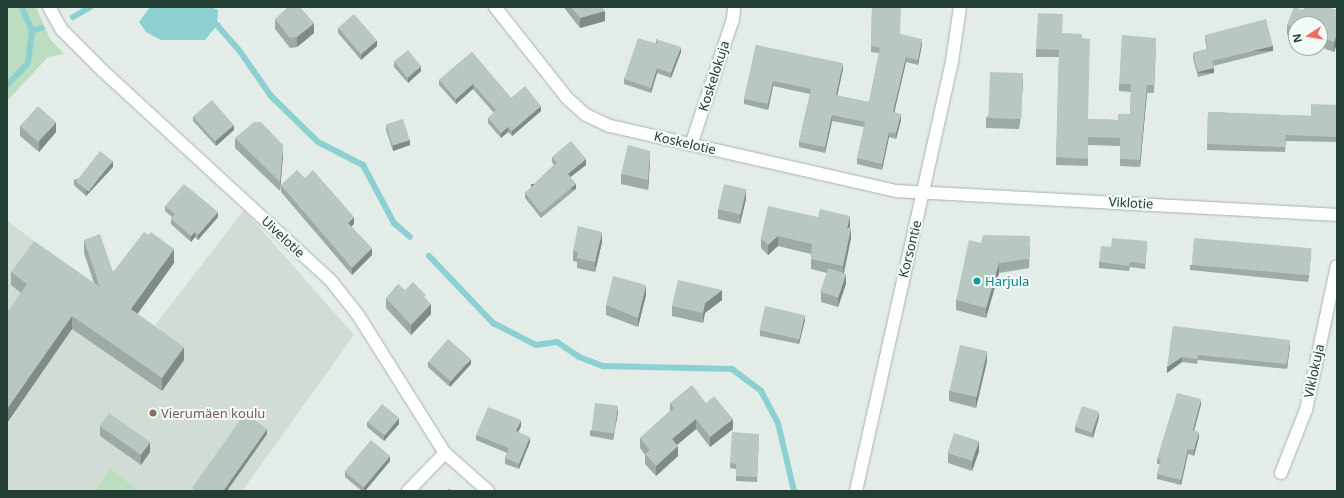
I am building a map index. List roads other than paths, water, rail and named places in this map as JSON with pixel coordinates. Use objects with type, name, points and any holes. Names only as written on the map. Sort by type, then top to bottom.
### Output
[{"type":"street","name":"Uivelotie","points":[[49,7],[62,30],[104,72],[332,282],[358,315],[445,453],[488,491]]},
{"type":"street","name":"Koskelotie","points":[[495,7],[567,98],[586,115],[610,126],[896,191],[924,192]]},
{"type":"street","name":"Koskelokuja","points":[[691,145],[733,19],[734,7]]},
{"type":"street","name":"Korsontie","points":[[859,490],[952,61],[960,7]]},
{"type":"street","name":"Viklotie","points":[[924,192],[1337,215]]},
{"type":"street","name":"Viklokuja","points":[[1281,473],[1306,410],[1337,266]]},
{"type":"street","points":[[408,491],[445,453]]},
{"type":"water","points":[[150,7],[211,7],[218,10],[217,25],[205,40],[161,40],[146,32],[139,22]]},
{"type":"waterway","points":[[7,85],[28,63],[32,31],[22,7]]},
{"type":"waterway","points":[[73,17],[90,7]]},
{"type":"waterway","points":[[210,22],[217,25],[239,50],[271,96],[318,142],[363,165],[394,223],[410,237]]},
{"type":"waterway","points":[[32,31],[42,28]]},
{"type":"waterway","points":[[429,256],[493,323],[536,345],[557,342],[579,357],[603,366],[732,369],[761,391],[778,423],[794,491]]},
{"type":"place","name":"Harjula","points":[[977,281]]},
{"type":"place","name":"Vierumäen koulu","points":[[153,413]]}]
